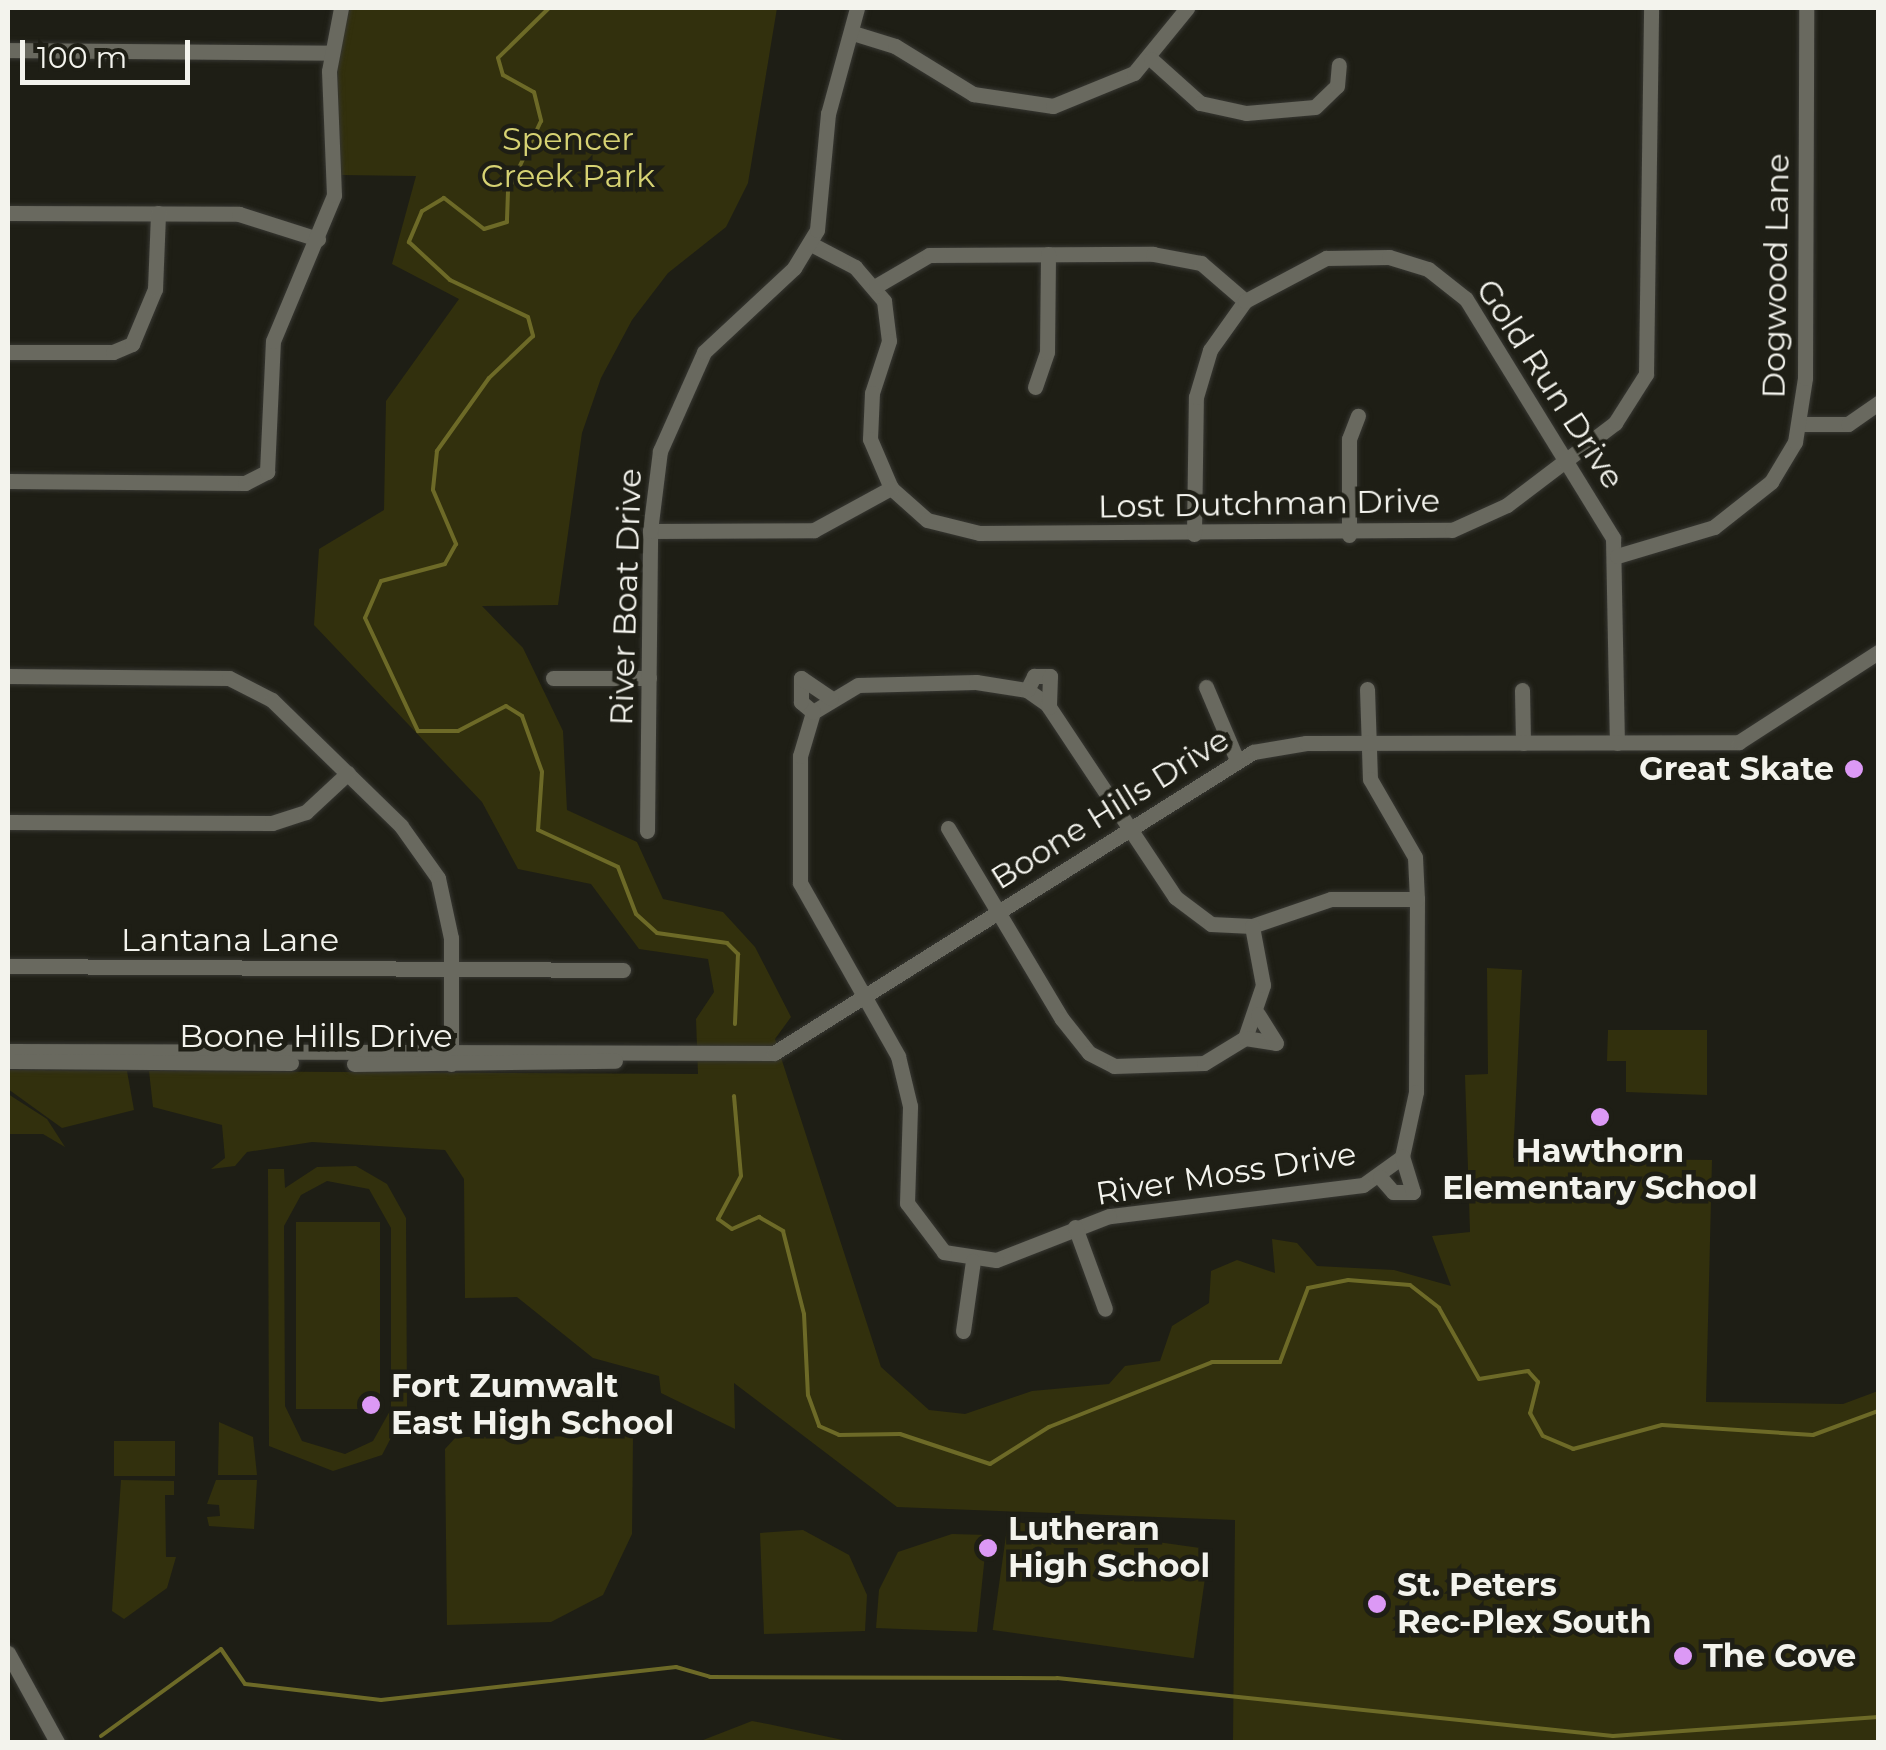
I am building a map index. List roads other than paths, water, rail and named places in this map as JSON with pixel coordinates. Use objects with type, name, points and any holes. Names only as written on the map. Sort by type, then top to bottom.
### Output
[{"type":"street","points":[[8,481],[262,478],[273,342],[334,195],[330,53],[342,8]]},
{"type":"street","points":[[650,531],[814,530],[890,488],[868,423],[890,328],[876,286],[810,244],[828,114],[857,8]]},
{"type":"street","points":[[852,33],[895,46],[955,86],[1022,106],[1097,94],[1151,59],[1187,8]]},
{"type":"street","name":"Lost Dutchman Drive","points":[[890,488],[927,520],[959,530],[1348,535],[1470,524],[1614,423],[1646,374],[1651,8]]},
{"type":"street","name":"Dogwood Lane","points":[[1617,556],[1678,544],[1731,516],[1771,482],[1800,424],[1806,8]]},
{"type":"street","points":[[8,50],[330,53]]},
{"type":"street","points":[[1151,59],[1200,103],[1246,113],[1315,106],[1337,86],[1340,65]]},
{"type":"street","points":[[8,213],[262,216],[318,239]]},
{"type":"street","points":[[8,352],[113,352],[132,344],[155,289],[158,213]]},
{"type":"street","name":"River Boat Drive","points":[[648,830],[650,531],[660,451],[693,368],[810,244]]},
{"type":"street","points":[[1035,387],[1047,352],[1048,254]]},
{"type":"street","points":[[876,286],[929,255],[1185,258],[1245,301]]},
{"type":"street","name":"Gold Run Drive","points":[[1194,534],[1196,397],[1210,350],[1245,301],[1326,258],[1368,255],[1428,268],[1466,299],[1568,458],[1617,556],[1617,742]]},
{"type":"street","points":[[1800,424],[1848,424],[1878,403]]},
{"type":"street","points":[[1348,535],[1349,439],[1358,416]]},
{"type":"street","name":"Boone Hills Drive","points":[[8,1051],[624,1060],[774,1054],[868,1000],[1237,760],[1288,744],[1750,740],[1878,652]]},
{"type":"street","points":[[8,676],[245,682],[417,842],[438,878],[452,969],[451,1059]]},
{"type":"street","points":[[1027,690],[1034,676],[1050,676],[1049,707]]},
{"type":"street","points":[[554,678],[649,678]]},
{"type":"street","points":[[813,712],[800,702],[801,678],[831,698]]},
{"type":"street","points":[[964,1331],[972,1261],[931,1242],[912,1217],[907,1088],[868,1000],[800,883],[800,756],[813,712],[831,698],[874,683],[1027,690],[1049,707],[1185,908],[1211,924],[1252,926],[1332,899],[1417,900]]},
{"type":"street","points":[[1206,687],[1237,760]]},
{"type":"street","name":"River Moss Drive","points":[[972,1261],[1012,1256],[1075,1226],[1380,1178],[1402,1157],[1416,1118],[1416,857],[1374,789],[1368,743],[1368,689]]},
{"type":"street","points":[[1522,690],[1523,743]]},
{"type":"street","points":[[8,822],[272,823],[306,812],[348,774]]},
{"type":"street","points":[[948,828],[994,915],[1078,1043],[1101,1061],[1130,1070],[1204,1063],[1245,1038],[1258,1014],[1263,985],[1252,926]]},
{"type":"street","name":"Lantana Lane","points":[[8,966],[624,970]]},
{"type":"street","points":[[1245,1038],[1276,1043],[1258,1014]]},
{"type":"street","name":"Boone Hills Drive","points":[[8,1062],[451,1059]]},
{"type":"street","name":"River Moss Drive","points":[[1380,1178],[1393,1192],[1412,1192],[1402,1157]]},
{"type":"street","points":[[1075,1226],[1105,1309]]},
{"type":"street","points":[[8,1653],[57,1742]]},
{"type":"waterway","points":[[549,8],[498,58],[503,75],[534,92],[541,121],[508,191],[507,222],[484,229],[444,198],[422,211],[409,242],[450,280],[528,317],[533,336],[489,378],[437,451],[433,490],[456,544],[445,564],[381,581],[365,618],[418,731],[458,731],[506,706],[522,716],[542,772],[538,830],[618,867],[636,914],[657,933],[727,943],[738,954],[735,1024]]},
{"type":"waterway","points":[[734,1096],[741,1176],[718,1219],[732,1229],[759,1217],[783,1231],[804,1314],[808,1395],[819,1426],[839,1435],[900,1434],[990,1464],[1049,1427],[1212,1362],[1280,1362],[1308,1288],[1348,1280],[1410,1285],[1439,1308],[1479,1379],[1528,1371],[1538,1382],[1530,1413],[1543,1436],[1573,1449],[1662,1425],[1813,1435],[1878,1411]]},
{"type":"waterway","points":[[101,1736],[221,1649],[245,1684],[381,1700],[676,1667],[710,1677],[1057,1678],[1613,1736],[1878,1717]]},
{"type":"place","name":"Great Skate","points":[[1854,769]]},
{"type":"place","name":"Hawthorn Elementary School","points":[[1600,1117]]},
{"type":"place","name":"Fort Zumwalt East High School","points":[[371,1405]]},
{"type":"place","name":"Lutheran High School","points":[[988,1548]]},
{"type":"place","name":"St. Peters Rec-Plex South","points":[[1377,1604]]},
{"type":"place","name":"The Cove","points":[[1683,1656]]},
{"type":"park label","name":"Spencer Creek Park","points":[[568,158]]}]
